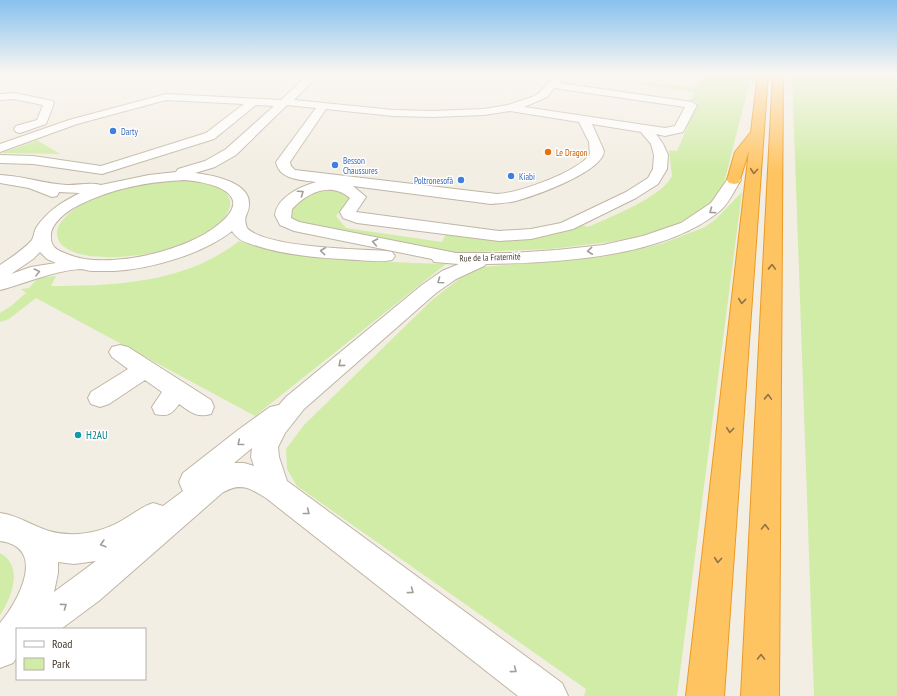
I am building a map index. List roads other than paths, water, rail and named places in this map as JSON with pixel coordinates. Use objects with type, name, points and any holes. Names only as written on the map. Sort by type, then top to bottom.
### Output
[{"type":"highway","points":[[706,696],[760,105]]},
{"type":"highway","points":[[760,696],[777,105]]},
{"type":"highway","points":[[734,180],[741,152],[758,132]]},
{"type":"street","points":[[0,136],[42,122],[48,105]]},
{"type":"street","points":[[0,148],[73,122],[134,105]]},
{"type":"street","points":[[0,159],[33,160],[102,170],[210,136],[248,105]]},
{"type":"street","points":[[0,179],[15,180],[39,186],[76,189],[117,185],[205,167],[231,152],[281,105]]},
{"type":"street","points":[[324,105],[283,162],[284,167],[290,173],[492,199],[515,196],[578,171],[592,162],[597,156],[597,150],[584,120]]},
{"type":"street","points":[[328,105],[377,112],[424,114],[474,113],[510,108],[517,105]]},
{"type":"street","points":[[510,108],[666,132],[676,130],[681,126],[692,105]]},
{"type":"street","points":[[210,121],[239,112]]},
{"type":"street","points":[[455,258],[301,228],[285,220],[282,214],[285,207],[300,194],[315,187],[329,186],[342,187],[351,191],[358,197],[348,212],[349,215],[357,218],[499,236],[525,235],[552,230],[567,226],[631,195],[653,181],[660,170],[661,155],[657,144],[646,130]]},
{"type":"street","points":[[228,185],[222,175],[221,168],[231,152]]},
{"type":"street","points":[[66,165],[95,156]]},
{"type":"street","points":[[0,284],[38,271],[83,264],[124,264],[167,256],[190,248],[226,228],[236,217],[241,208],[241,199],[236,191],[228,185],[216,180],[196,177],[158,177]]},
{"type":"street","name":"Rue de la Fraternité","points":[[236,217],[237,225],[243,234],[255,241],[346,253],[488,258],[591,251],[627,246],[659,237],[682,228],[715,209],[728,195],[734,180]]},
{"type":"street","points":[[83,264],[71,262],[56,256],[46,248],[42,239],[46,226],[59,212],[79,200],[117,185]]},
{"type":"street","points":[[39,186],[57,197],[60,204],[59,212]]},
{"type":"street","points":[[0,273],[26,255],[42,239]]},
{"type":"street","points":[[0,527],[14,530],[29,538],[60,548],[88,548],[118,539],[146,522],[247,437],[295,403],[429,289],[449,275],[488,258]]},
{"type":"street","points":[[120,352],[145,369],[170,398],[202,407]]},
{"type":"street","points":[[100,398],[145,369]]},
{"type":"street","points":[[276,489],[265,457],[266,447],[275,427],[295,403]]},
{"type":"street","points":[[33,628],[88,588],[220,478],[238,474],[261,480],[276,489],[549,696]]},
{"type":"street","points":[[18,628],[32,606],[37,595],[42,574],[42,565],[38,549],[29,538]]},
{"type":"street","points":[[0,651],[16,630]]},
{"type":"street","points":[[0,651],[16,641]]},
{"type":"place","name":"Darty","points":[[113,131]]},
{"type":"place","name":"Le Dragon","points":[[548,152]]},
{"type":"place","name":"Besson Chaussures","points":[[335,165]]},
{"type":"place","name":"Kiabi","points":[[511,176]]},
{"type":"place","name":"Poltronesofà","points":[[461,180]]},
{"type":"place","name":"H2AU","points":[[78,435]]}]
